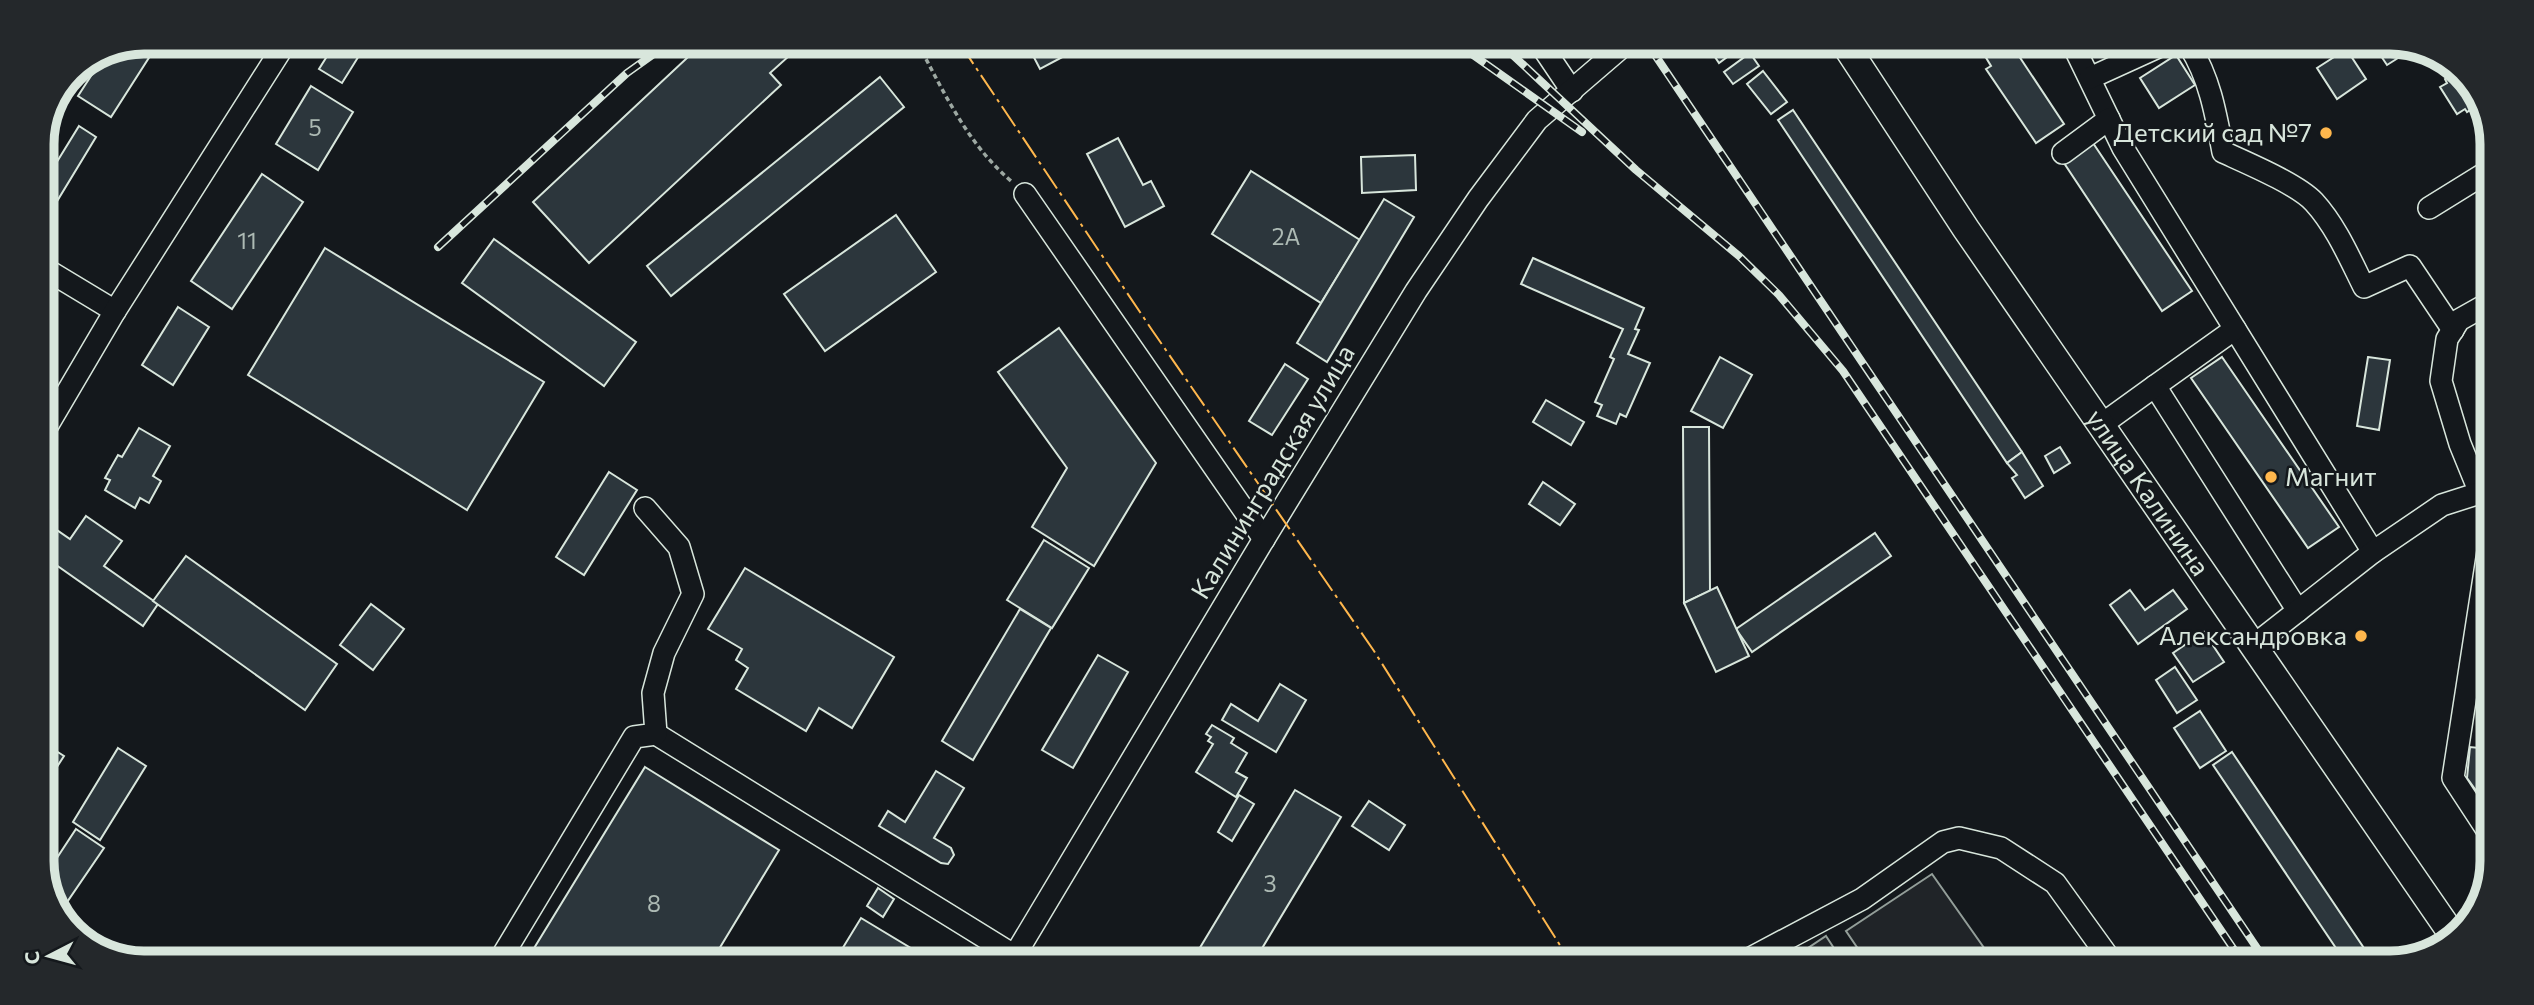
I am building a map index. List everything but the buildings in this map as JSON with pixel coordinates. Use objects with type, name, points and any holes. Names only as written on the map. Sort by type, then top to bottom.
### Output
[{"type":"main road","name":"улица Калинина","points":[[1851,54],[1966,229],[2449,929]]},
{"type":"street","points":[[54,414],[115,310],[278,54]]},
{"type":"street","points":[[1547,54],[1572,91]]},
{"type":"street","name":"Калининградская улица","points":[[1017,951],[1264,538],[1416,291],[1478,199],[1537,120],[1614,54]]},
{"type":"street","points":[[2078,54],[2123,148],[2374,552]]},
{"type":"street","points":[[2090,78],[2143,54]]},
{"type":"street","points":[[2195,54],[2202,65],[2212,96],[2223,152],[2276,177],[2313,201],[2345,248],[2364,287],[2410,266],[2453,330]]},
{"type":"street","points":[[2063,153],[2109,119]]},
{"type":"street","points":[[2429,208],[2480,176]]},
{"type":"street","points":[[1025,194],[1264,538]]},
{"type":"street","points":[[54,274],[115,310]]},
{"type":"street","points":[[2480,308],[2459,320],[2447,340],[2441,380],[2460,444],[2480,482]]},
{"type":"street","points":[[2101,425],[2235,329]]},
{"type":"street","points":[[2155,386],[2298,611]]},
{"type":"street","points":[[2253,646],[2374,552],[2442,505],[2480,493]]},
{"type":"street","points":[[645,509],[679,547],[693,594],[664,653],[653,693],[656,734]]},
{"type":"street","points":[[2480,603],[2453,778],[2480,820]]},
{"type":"street","points":[[505,951],[634,737],[656,734],[1002,951]]},
{"type":"street","points":[[1786,951],[1902,883],[1943,842],[1959,838],[2001,848],[2055,883],[2104,951]]},
{"type":"path","points":[[923,54],[960,124],[998,170],[1025,194]]},
{"type":"shaded area","points":[[1932,874],[1986,951],[1860,951],[1846,931]]},
{"type":"shaded area","points":[[1826,936],[1836,951],[1804,951]]},
{"type":"railway","points":[[438,247],[627,73],[654,54]]},
{"type":"railway","points":[[1472,54],[1582,132]]},
{"type":"railway","points":[[1512,54],[1636,170],[1739,256],[1779,295],[1843,371],[2235,951]]},
{"type":"railway","points":[[1654,54],[2259,951]]},
{"type":"power","points":[[967,54],[1152,330],[1374,651],[1564,951]]},
{"type":"place","name":"Детский сад №7","points":[[2326,133]]},
{"type":"place","name":"Магнит","points":[[2271,477]]},
{"type":"place","name":"Александровка","points":[[2361,636]]}]
